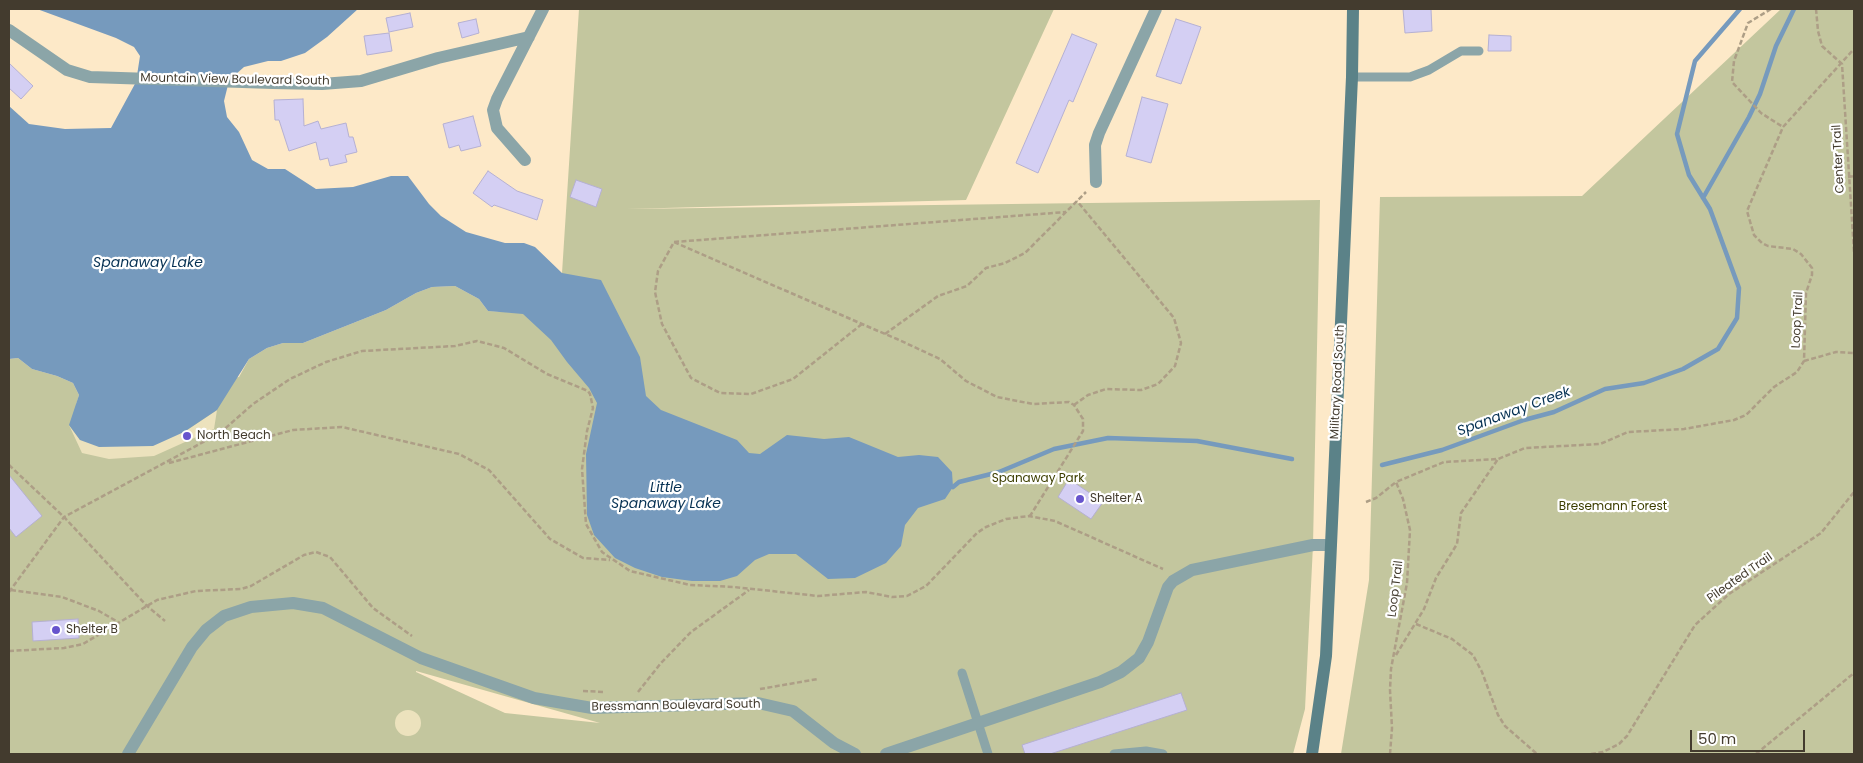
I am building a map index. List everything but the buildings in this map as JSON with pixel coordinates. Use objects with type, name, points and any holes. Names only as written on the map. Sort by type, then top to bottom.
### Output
[{"type":"main road","name":"Military Road South","points":[[1312,754],[1325,664],[1352,77],[1353,9]]},
{"type":"street","points":[[525,160],[497,128],[493,110],[497,98],[543,9]]},
{"type":"street","points":[[1096,182],[1095,145],[1099,132],[1156,9]]},
{"type":"street","name":"Mountain View Boulevard South","points":[[9,30],[72,72],[90,77],[322,84],[361,81],[438,58],[529,37]]},
{"type":"street","points":[[886,754],[976,722],[1100,682],[1132,665],[1139,658],[1148,642],[1168,587],[1173,581],[1192,570],[1313,545],[1330,545]]},
{"type":"street","name":"Bressmann Boulevard South","points":[[128,754],[192,647],[206,630],[224,616],[251,607],[293,604],[323,608],[421,658],[534,698],[592,708],[740,702],[767,704],[793,711],[834,742],[855,754]]},
{"type":"lane","points":[[1352,77],[1410,77],[1429,70],[1461,50],[1479,51]]},
{"type":"lane","points":[[962,673],[976,722],[988,754]]},
{"type":"lane","points":[[1114,754],[1146,751],[1163,754]]},
{"type":"path","points":[[1771,9],[1748,23],[1734,61],[1732,82],[1748,102],[1760,113],[1783,127]]},
{"type":"path","points":[[1816,9],[1818,31],[1822,46],[1842,64]]},
{"type":"path","name":"Loop Trail","points":[[1390,754],[1392,728],[1390,690],[1402,600],[1407,583],[1410,530],[1404,499],[1396,482],[1444,462],[1498,459],[1525,448],[1600,444],[1628,432],[1684,429],[1734,420],[1746,414],[1774,387],[1797,372],[1804,361],[1806,293],[1812,275],[1812,268],[1802,254],[1793,249],[1768,246],[1762,243],[1754,235],[1747,211],[1783,127],[1854,49]]},
{"type":"path","name":"Center Trail","points":[[1842,64],[1854,252]]},
{"type":"path","points":[[1848,177],[1854,176]]},
{"type":"path","points":[[885,334],[938,296],[967,286],[986,268],[1005,263],[1025,253],[1096,182]]},
{"type":"path","points":[[1074,405],[1088,395],[1101,390],[1116,388],[1141,390],[1158,384],[1175,366],[1181,343],[1174,318],[1077,201]]},
{"type":"path","points":[[674,242],[1066,212]]},
{"type":"path","points":[[674,242],[940,360],[966,381],[997,397],[1033,404],[1069,402],[1074,405],[1083,420],[1083,431],[1030,516]]},
{"type":"path","points":[[674,242],[658,271],[654,292],[658,314],[691,378],[709,389],[730,394],[751,394],[793,379],[862,324]]},
{"type":"path","points":[[118,622],[99,611],[62,597],[10,591],[64,517],[220,434],[271,391],[326,362],[362,352],[455,346],[477,341],[489,342],[590,394],[593,408],[583,450],[583,506],[590,534],[610,560],[630,571],[670,582],[818,596],[866,592],[892,597],[907,596],[926,586],[977,533],[986,527],[1006,518],[1030,516],[1055,521],[1163,569]]},
{"type":"path","points":[[1804,361],[1836,352],[1854,353]]},
{"type":"path","points":[[163,464],[293,430],[342,427],[459,454],[489,470],[550,539],[583,558],[610,560]]},
{"type":"path","name":"Loop Trail","points":[[1394,657],[1416,624],[1436,578],[1457,544],[1461,513],[1498,459]]},
{"type":"path","points":[[9,464],[64,517],[146,605],[165,621]]},
{"type":"path","points":[[1366,502],[1376,498],[1396,482]]},
{"type":"path","name":"Pileated Trail","points":[[1591,754],[1603,752],[1619,744],[1627,736],[1695,625],[1711,609],[1743,584],[1808,544],[1822,533],[1854,492]]},
{"type":"path","points":[[638,693],[661,663],[691,632],[750,589]]},
{"type":"path","points":[[1416,624],[1452,639],[1473,655],[1482,672],[1498,715],[1505,726],[1537,754]]},
{"type":"path","points":[[1756,754],[1854,673]]},
{"type":"green space","name":"Spanaway Park","points":[[579,9],[1054,9],[966,200],[626,209],[1320,200],[1313,545],[1305,709],[1293,754],[9,754],[9,359],[18,358],[32,369],[73,383],[79,395],[76,405],[239,377],[249,359],[267,348],[283,343],[303,343],[386,310],[416,293],[432,287],[455,286],[479,299],[488,311],[523,313],[562,273]],"holes":[[[416,671],[600,723],[505,713]]]},
{"type":"green space","name":"Bresemann Forest","points":[[1781,9],[1854,9],[1854,754],[1341,754],[1369,580],[1380,197],[1582,196]]},
{"type":"sand","name":"North Beach","points":[[217,410],[214,429],[154,456],[109,459],[82,453],[69,425],[80,440],[184,432]]},
{"type":"sand","points":[[408,710],[417,714],[421,723],[417,732],[408,736],[399,732],[395,723],[399,714]]},
{"type":"water","name":"Spanaway Lake","points":[[37,9],[358,9],[327,37],[305,53],[281,61],[268,61],[244,67],[235,75],[228,85],[224,101],[227,117],[239,132],[252,160],[268,169],[285,169],[316,189],[353,187],[391,176],[408,176],[429,204],[441,216],[466,232],[505,243],[524,243],[535,247],[562,273],[601,280],[640,357],[646,396],[661,410],[737,440],[749,453],[760,454],[787,435],[824,439],[849,437],[898,457],[919,455],[938,457],[952,472],[953,487],[945,499],[918,508],[905,525],[901,546],[886,563],[855,578],[828,579],[796,554],[769,554],[755,560],[737,576],[720,581],[692,581],[662,577],[635,568],[615,558],[594,535],[587,515],[586,454],[597,403],[589,388],[551,340],[523,314],[488,311],[479,299],[455,286],[432,287],[416,293],[386,310],[303,343],[283,343],[267,348],[249,359],[217,410],[184,432],[153,446],[99,447],[80,440],[69,425],[79,395],[73,383],[32,369],[18,358],[9,359],[9,106],[29,124],[65,129],[111,128],[136,82],[140,56],[134,47],[116,38]]},
{"type":"waterway","name":"Spanaway Creek","points":[[1382,465],[1442,450],[1524,420],[1554,412],[1605,389],[1644,383],[1683,369],[1718,349],[1737,318],[1739,288],[1710,209],[1689,175],[1677,134],[1695,61],[1740,9]]},
{"type":"waterway","points":[[1703,198],[1749,117],[1760,94],[1776,46],[1794,9]]},
{"type":"waterway","name":"Spanaway Creek","points":[[953,487],[959,482],[999,472],[1054,449],[1108,438],[1197,441],[1292,459]]},
{"type":"place","name":"North Beach","points":[[187,436]]},
{"type":"place","name":"Shelter A","points":[[1080,499]]},
{"type":"place","name":"Shelter B","points":[[56,630]]},
{"type":"water label","name":"Little Spanaway Lake","points":[[666,496]]}]
